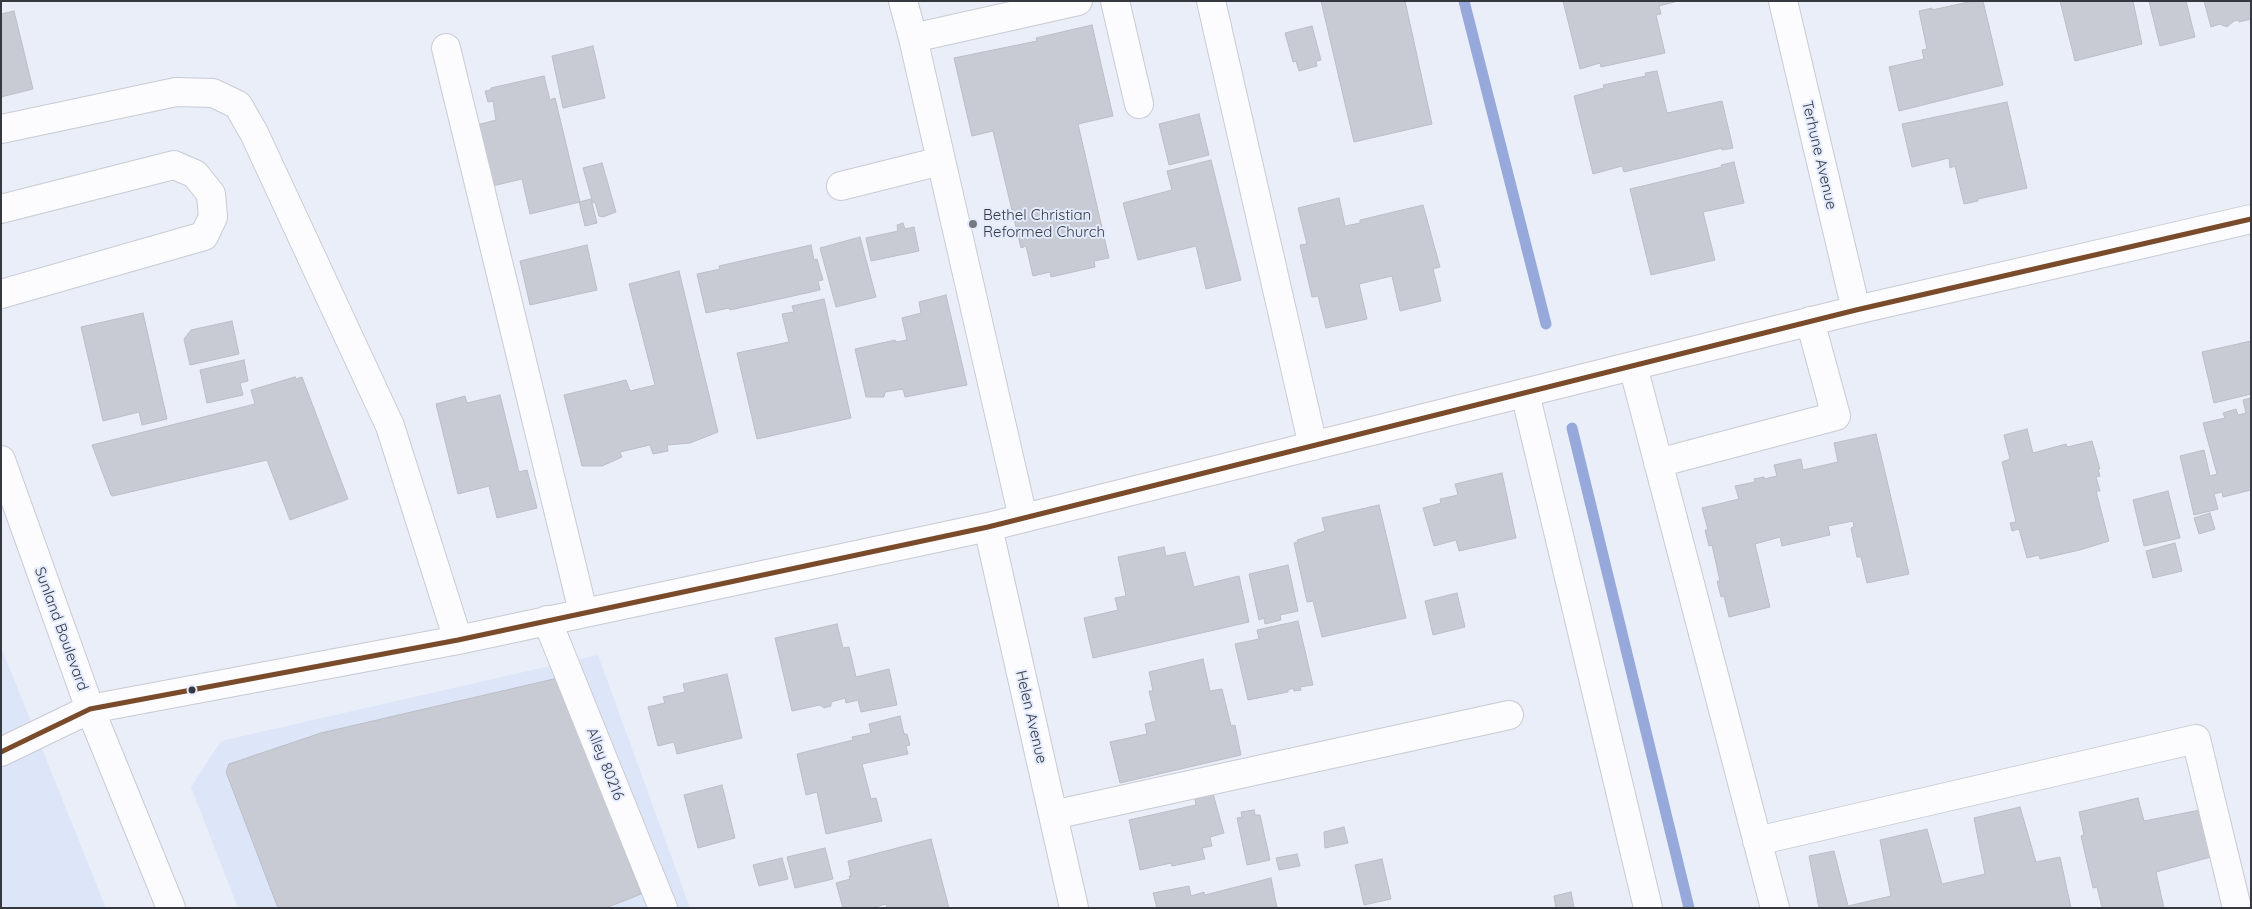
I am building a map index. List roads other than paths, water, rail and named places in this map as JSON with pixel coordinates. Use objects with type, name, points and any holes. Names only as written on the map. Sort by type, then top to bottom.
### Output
[{"type":"street","points":[[903,1],[1023,518]]},
{"type":"street","points":[[913,38],[1078,1]]},
{"type":"street","points":[[1115,1],[1139,104]]},
{"type":"street","points":[[1211,1],[1312,446]]},
{"type":"street","name":"Terhune Avenue","points":[[1783,1],[1856,310]]},
{"type":"street","points":[[446,48],[583,612]]},
{"type":"street","points":[[1,129],[176,92],[213,93],[238,105],[254,133],[390,426],[458,640]]},
{"type":"street","points":[[841,186],[941,161]]},
{"type":"street","points":[[1,209],[174,165],[194,174],[211,194],[213,217],[204,236],[1,294]]},
{"type":"street","points":[[1,752],[90,709],[458,640],[988,527],[1810,321],[2251,220]]},
{"type":"street","points":[[1658,463],[1836,416],[1810,321]]},
{"type":"street","points":[[1632,366],[1775,908]]},
{"type":"street","points":[[1525,393],[1648,908]]},
{"type":"street","name":"Sunland Boulevard","points":[[1,460],[90,709],[170,908]]},
{"type":"street","name":"Helen Avenue","points":[[988,527],[1074,908]]},
{"type":"street","name":"Alley 80216","points":[[547,620],[663,908]]},
{"type":"street","points":[[1053,815],[1509,714]]},
{"type":"street","points":[[1757,841],[2196,738],[2237,908]]},
{"type":"waterway","points":[[1464,1],[1546,324]]},
{"type":"waterway","points":[[1572,428],[1689,908]]},
{"type":"place","name":"Bethel Christian Reformed Church","points":[[973,224]]}]
